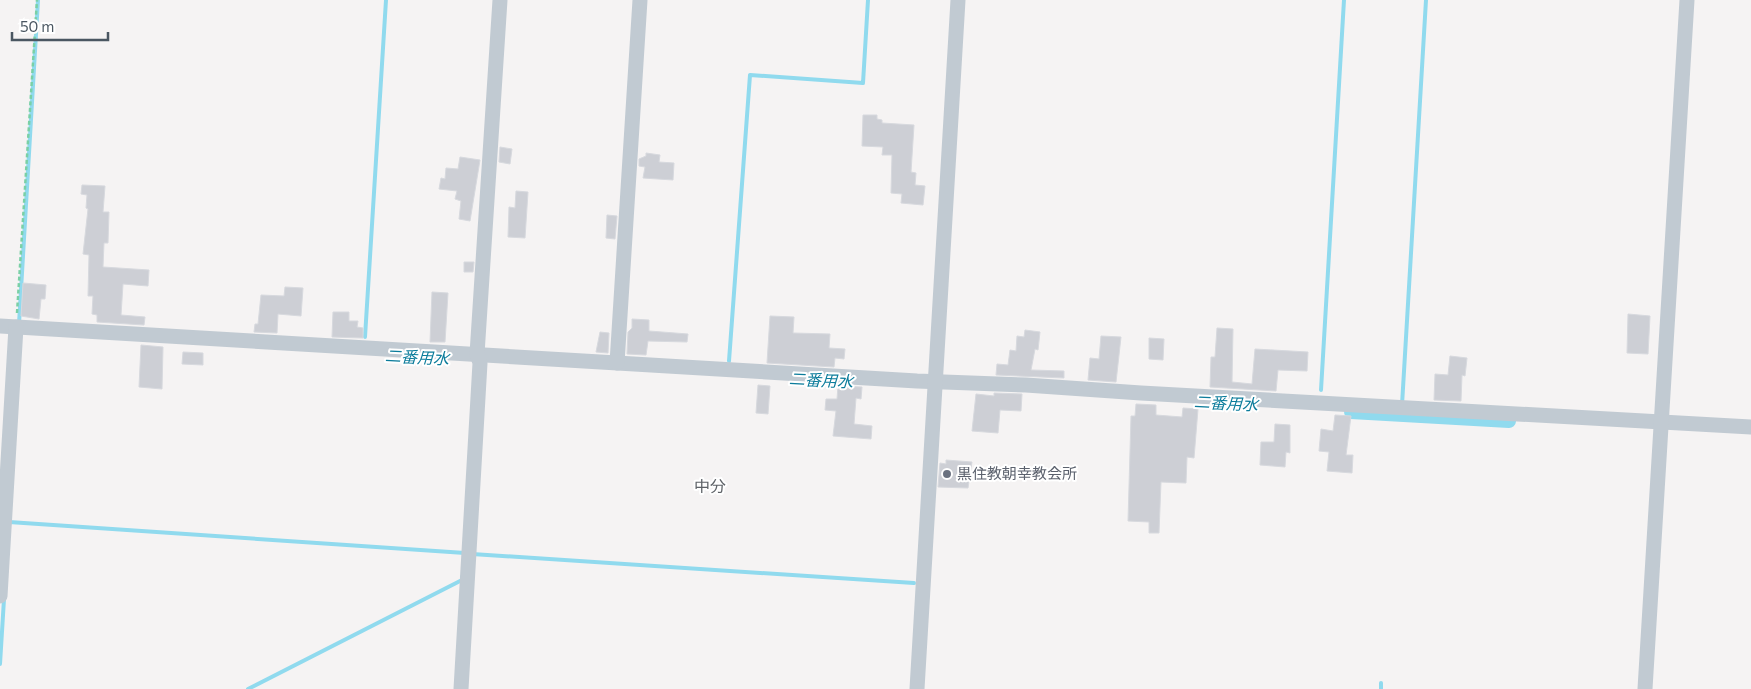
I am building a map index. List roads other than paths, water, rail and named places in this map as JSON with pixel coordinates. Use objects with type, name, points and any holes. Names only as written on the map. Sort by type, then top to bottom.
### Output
[{"type":"street","points":[[460,689],[500,0]]},
{"type":"street","points":[[617,363],[640,0]]},
{"type":"street","points":[[918,689],[958,0]]},
{"type":"street","points":[[1645,689],[1687,0]]},
{"type":"street","points":[[0,326],[16,332],[478,358],[617,363],[935,385],[1751,427]]},
{"type":"street","points":[[0,596],[16,332]]},
{"type":"waterway","points":[[19,324],[38,0]]},
{"type":"waterway","points":[[365,337],[386,0]]},
{"type":"waterway","points":[[729,361],[750,75],[863,83],[868,0]]},
{"type":"waterway","points":[[1321,390],[1344,0]]},
{"type":"waterway","points":[[1402,405],[1426,0]]},
{"type":"waterway","name":"二番用水","points":[[1351,412],[1509,421]]},
{"type":"waterway","points":[[9,522],[465,553]]},
{"type":"waterway","points":[[472,554],[914,583]]},
{"type":"waterway","points":[[248,689],[462,580],[462,577]]},
{"type":"waterway","points":[[0,664],[4,599]]},
{"type":"waterway","points":[[1381,683],[1381,689]]},
{"type":"place","name":"黒住教朝幸教会所","points":[[947,474]]},
{"type":"district","name":"中分","points":[[710,486]]}]
